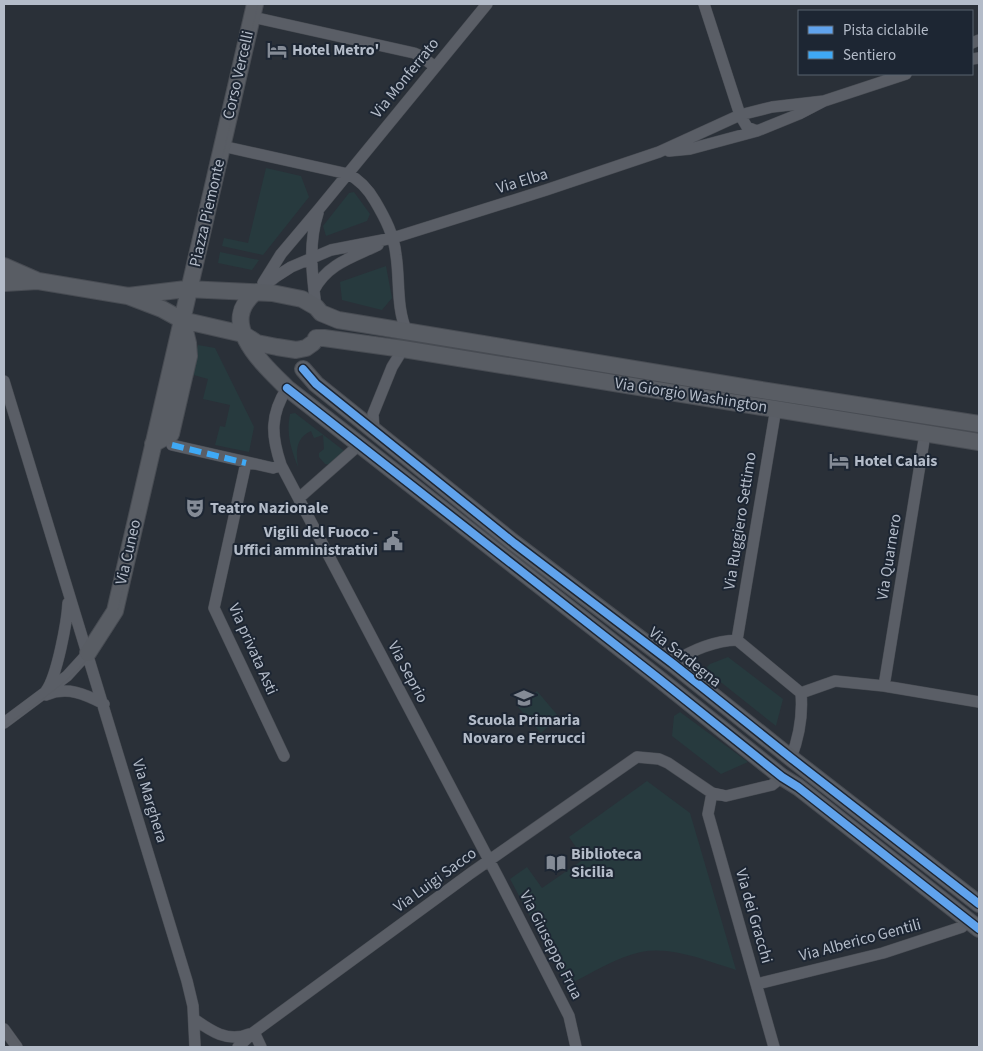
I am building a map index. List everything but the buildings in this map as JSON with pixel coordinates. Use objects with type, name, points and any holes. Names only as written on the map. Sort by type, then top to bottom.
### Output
[{"type":"main road","name":"Corso Vercelli","points":[[222,146],[253,10]]},
{"type":"main road","name":"Piazza Piemonte","points":[[152,449],[222,146]]},
{"type":"main road","points":[[4,266],[38,281]]},
{"type":"main road","points":[[4,283],[38,281],[128,296],[162,309],[182,320],[243,334],[257,343],[277,347],[296,350],[306,348],[315,341],[324,338],[403,349]]},
{"type":"main road","name":"Piazza Piemonte","points":[[189,289],[286,295],[302,299],[338,320],[407,332]]},
{"type":"main road","points":[[128,296],[189,289]]},
{"type":"main road","points":[[256,292],[247,302],[241,318],[243,334],[259,360],[287,388],[359,445]]},
{"type":"main road","points":[[287,388],[303,369],[321,330],[319,310]]},
{"type":"main road","name":"Via Giorgio Washington","points":[[407,332],[755,389],[777,400],[925,434],[979,442]]},
{"type":"main road","name":"Via Giorgio Washington","points":[[403,349],[777,400],[928,416],[979,424]]},
{"type":"main road","points":[[303,369],[316,384],[374,431]]},
{"type":"main road","points":[[925,434],[928,416]]},
{"type":"main road","name":"Via Sardegna","points":[[374,431],[514,543],[672,663],[979,905]]},
{"type":"main road","name":"Via Sardegna","points":[[359,445],[782,777],[798,787],[974,924]]},
{"type":"main road","name":"Via Cuneo","points":[[88,653],[115,611],[152,449]]},
{"type":"main road","points":[[658,678],[672,663]]},
{"type":"main road","points":[[782,777],[791,758]]},
{"type":"main road","points":[[974,924],[979,905]]},
{"type":"street","name":"Via Monferrato","points":[[348,174],[487,4]]},
{"type":"street","points":[[704,4],[740,115],[747,127],[757,131]]},
{"type":"street","points":[[253,10],[414,53],[435,67]]},
{"type":"street","name":"Via Elba","points":[[660,152],[690,149],[757,131],[799,114],[824,101],[903,75]]},
{"type":"street","name":"Via Elba","points":[[393,238],[660,152],[740,115],[772,107],[824,101]]},
{"type":"street","name":"Piazza Piemonte","points":[[222,146],[348,174],[361,182],[370,193],[387,222],[393,238],[401,310],[407,332]]},
{"type":"street","points":[[256,292],[280,254],[348,174]]},
{"type":"street","points":[[319,209],[314,227],[312,258],[314,290],[319,310]]},
{"type":"street","points":[[256,292],[277,276],[331,250],[393,238]]},
{"type":"street","points":[[314,290],[319,279],[335,265],[393,238]]},
{"type":"street","points":[[374,431],[374,414],[392,367],[403,349]]},
{"type":"street","name":"Via Marghera","points":[[4,381],[187,981],[194,1018],[195,1047]]},
{"type":"street","points":[[287,388],[278,402],[273,425],[275,444],[281,465],[299,498],[359,445]]},
{"type":"street","name":"Via Ruggiero Settimo","points":[[737,640],[777,400]]},
{"type":"street","name":"Via Quarnero","points":[[884,686],[925,434]]},
{"type":"street","points":[[172,445],[272,468],[281,465]]},
{"type":"street","name":"Via privata Asti","points":[[246,463],[214,608],[284,756]]},
{"type":"street","name":"Via Seprio","points":[[299,498],[489,861]]},
{"type":"street","name":"Via Marghera","points":[[42,696],[50,686],[57,661],[68,615],[68,594]]},
{"type":"street","points":[[672,663],[687,654],[720,641],[737,640],[801,692],[802,708],[798,741],[791,758]]},
{"type":"street","points":[[4,723],[67,676],[88,653]]},
{"type":"street","points":[[801,692],[835,681],[884,686],[979,702]]},
{"type":"street","points":[[42,696],[58,692],[78,692],[104,704]]},
{"type":"street","name":"Via Luigi Sacco","points":[[238,1047],[254,1032],[489,861],[637,757],[658,759],[668,763],[712,793]]},
{"type":"street","points":[[712,793],[726,796],[731,795],[772,785],[782,777]]},
{"type":"street","name":"Via dei Gracchi","points":[[712,793],[708,814],[774,1047]]},
{"type":"street","name":"Via Giuseppe Frua","points":[[489,861],[569,1016],[576,1047]]},
{"type":"street","name":"Via Alberico Gentili","points":[[757,984],[883,953],[974,924]]},
{"type":"street","points":[[194,1018],[212,1032],[230,1037],[241,1038],[254,1032],[261,1047]]},
{"type":"street","points":[[4,1029],[17,1047]]},
{"type":"green space","points":[[266,168],[301,176],[309,197],[263,255],[222,246],[224,238],[248,243]]},
{"type":"green space","points":[[354,192],[370,214],[367,221],[326,236],[323,226],[349,193]]},
{"type":"green space","points":[[220,252],[259,260],[252,270],[218,263]]},
{"type":"green space","points":[[386,266],[392,298],[382,310],[342,300],[340,282]]},
{"type":"green space","points":[[198,345],[215,348],[254,427],[249,452],[215,445],[220,426],[225,427],[230,405],[203,399],[208,379],[190,374]]},
{"type":"green space","points":[[295,413],[345,452],[331,465],[325,464],[319,457],[319,453],[324,449],[323,435],[314,438],[311,431],[299,442],[297,451],[298,467],[291,448],[289,435],[290,414]]},
{"type":"green space","points":[[728,657],[783,699],[776,726],[708,672],[707,667],[710,664]]},
{"type":"green space","points":[[537,691],[559,717],[541,733],[518,707]]},
{"type":"green space","points":[[680,712],[748,762],[721,774],[672,736],[674,716]]},
{"type":"green space","points":[[647,781],[690,813],[736,970],[689,955],[665,951],[641,952],[604,966],[567,985],[510,879],[527,867],[542,888],[584,859],[569,837]]},
{"type":"tram line","points":[[4,727],[55,689],[84,663],[97,648],[118,610],[258,4]]},
{"type":"tram line","points":[[4,1023],[21,1047]]},
{"type":"marked path","points":[[172,445],[246,463]]},
{"type":"cycle path","points":[[303,369],[316,384],[514,543],[672,663],[979,904]]},
{"type":"cycle path","points":[[287,388],[782,777],[798,787],[979,929]]},
{"type":"place","name":"Hotel Metro'","points":[[277,50]]},
{"type":"place","name":"Hotel Calais","points":[[839,461]]},
{"type":"place","name":"Teatro Nazionale","points":[[195,508]]},
{"type":"place","name":"Vigili del Fuoco - Uffici amministrativi","points":[[393,541]]},
{"type":"place","name":"Scuola Primaria Novaro e Ferrucci","points":[[524,698]]},
{"type":"place","name":"Biblioteca Sicilia","points":[[556,863]]}]
